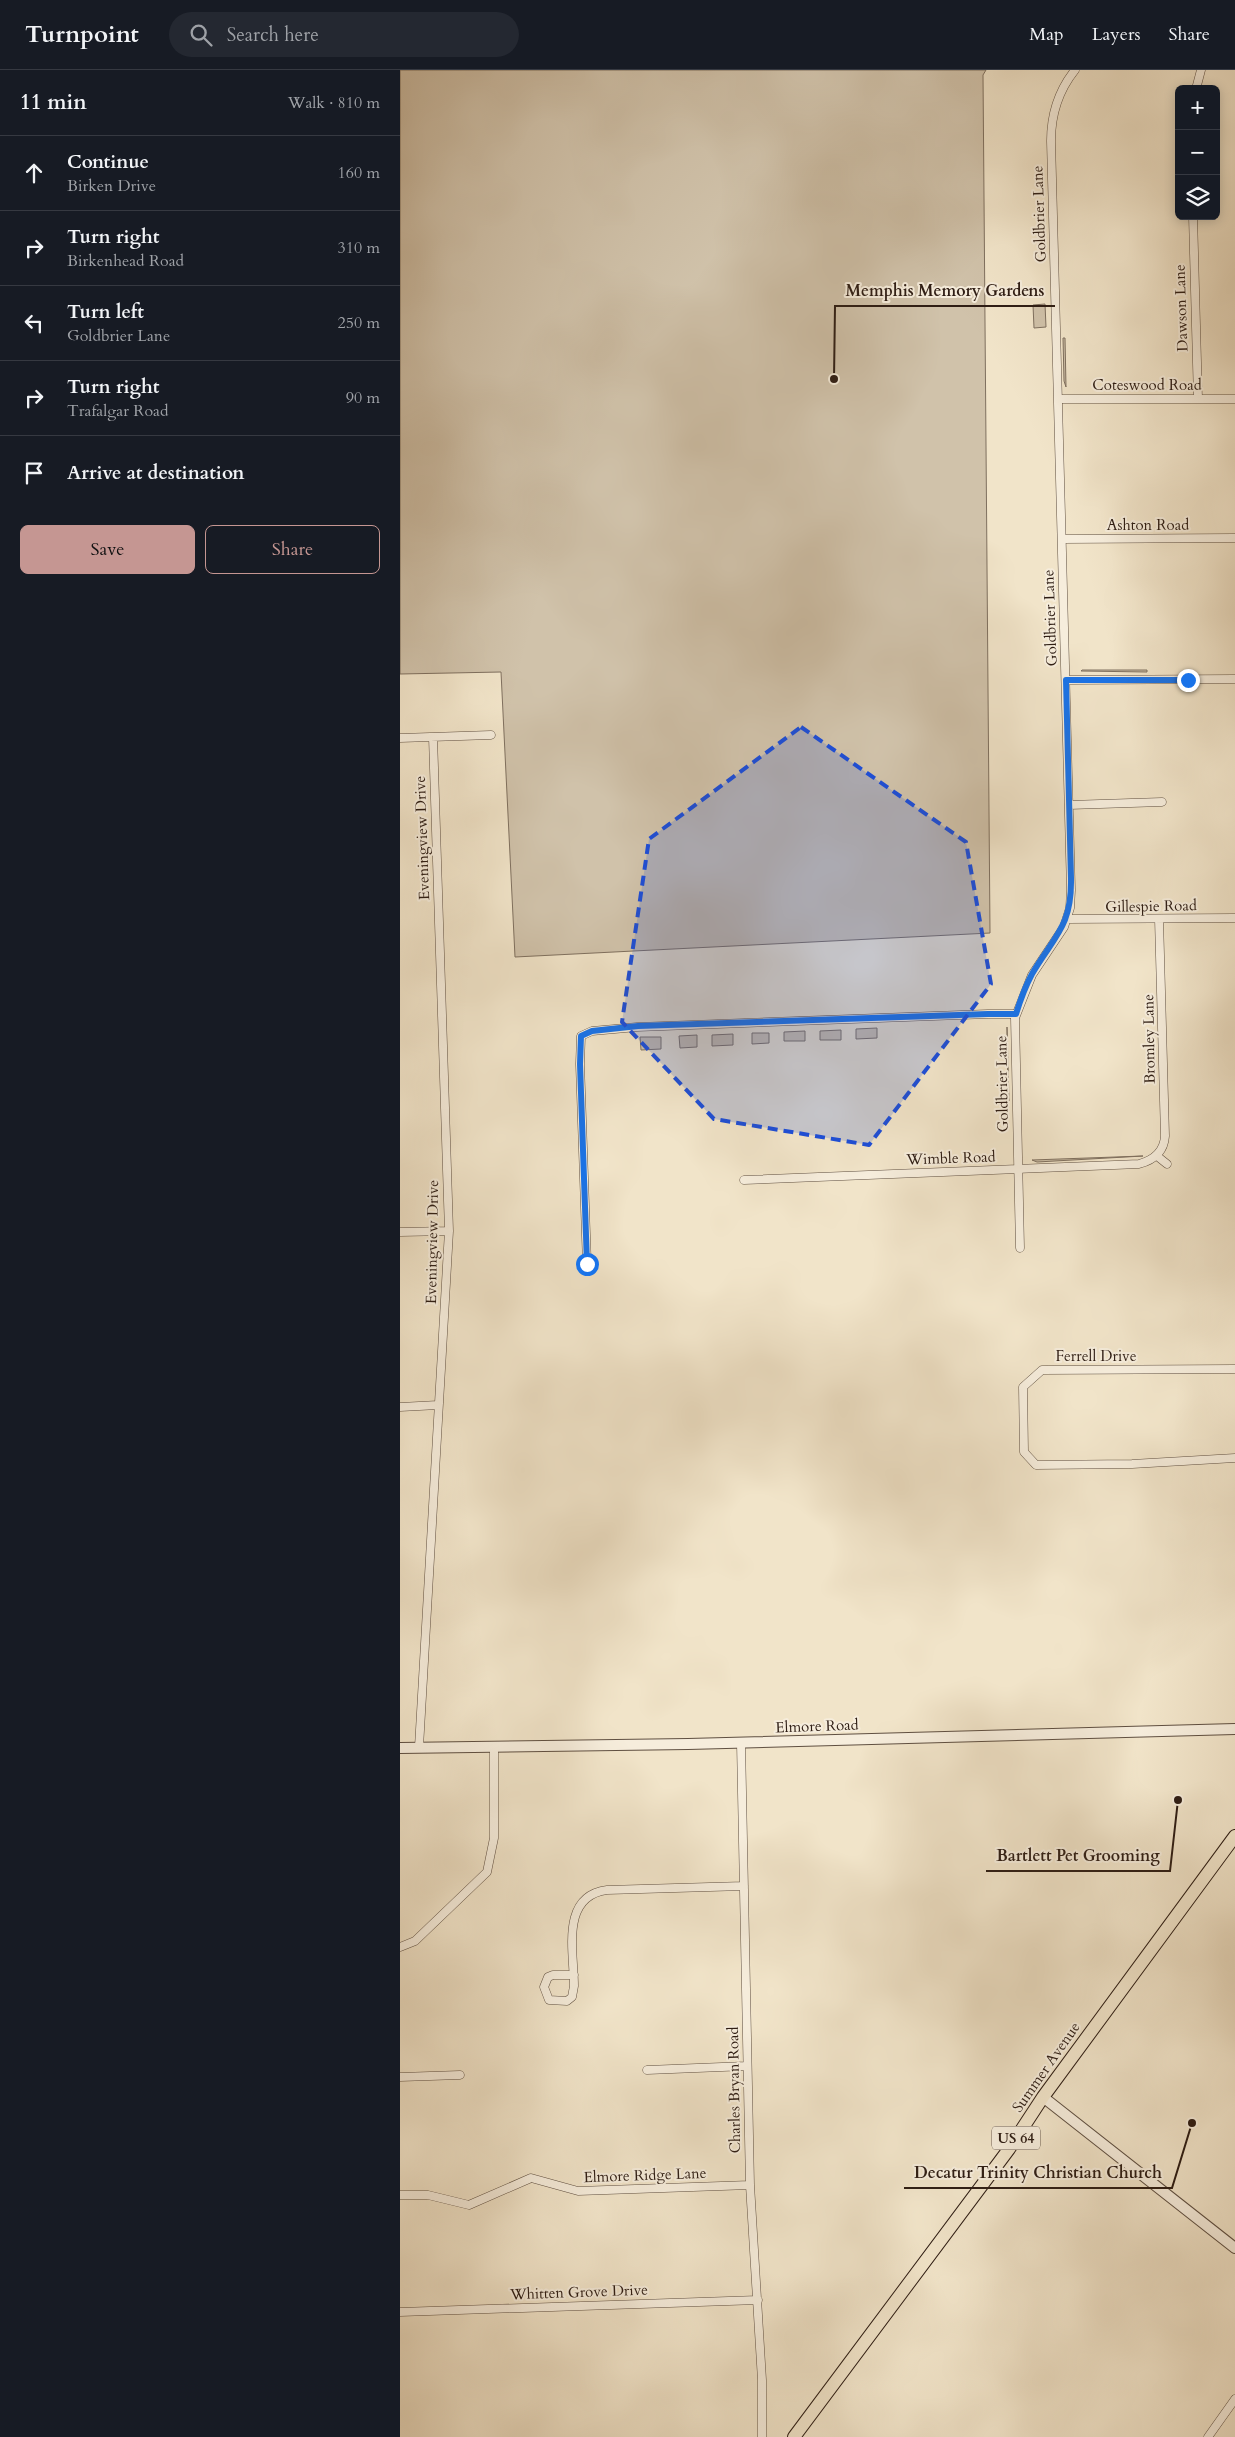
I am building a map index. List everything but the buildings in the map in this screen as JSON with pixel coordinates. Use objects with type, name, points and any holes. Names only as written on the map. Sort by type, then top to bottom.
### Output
[{"type":"main road","name":"Summer Avenue","points":[[794,2437],[1009,2150],[1043,2097],[1235,1836]]},
{"type":"street","name":"Goldbrier Lane","points":[[1020,1248],[1016,1014],[1032,975],[1067,919],[1071,890],[1051,135],[1058,101],[1075,70]]},
{"type":"street","points":[[1197,85],[1201,70]]},
{"type":"street","name":"Dawson Lane","points":[[1193,220],[1198,399]]},
{"type":"street","name":"Coteswood Road","points":[[1058,399],[1235,399]]},
{"type":"street","name":"Ashton Road","points":[[1062,539],[1235,538]]},
{"type":"street","points":[[1066,680],[1235,679]]},
{"type":"street","points":[[400,738],[491,736]]},
{"type":"street","name":"Eveningview Drive","points":[[419,1747],[449,1231],[433,737]]},
{"type":"street","points":[[1070,805],[1162,802]]},
{"type":"street","name":"Gillespie Road","points":[[1067,919],[1235,918]]},
{"type":"street","name":"Bromley Lane","points":[[1157,1156],[1165,1143],[1159,919]]},
{"type":"street","points":[[587,1264],[580,1064],[581,1036],[592,1031],[638,1026],[1016,1014]]},
{"type":"street","points":[[1157,1156],[1166,1164]]},
{"type":"street","name":"Wimble Road","points":[[744,1180],[1139,1164],[1157,1156]]},
{"type":"street","points":[[400,1232],[449,1231]]},
{"type":"street","name":"Ferrell Drive","points":[[1235,1369],[1042,1370],[1023,1387],[1024,1452],[1036,1465],[1132,1464],[1235,1458]]},
{"type":"street","points":[[400,1407],[438,1405]]},
{"type":"street","name":"Elmore Road","points":[[400,1748],[741,1743],[1235,1729]]},
{"type":"street","name":"Charles Bryan Road","points":[[741,1743],[750,2185],[762,2380],[762,2437]]},
{"type":"street","points":[[400,1947],[415,1940],[487,1872],[494,1838],[494,1747]]},
{"type":"street","points":[[574,1975],[553,1975],[548,1977],[544,1987],[550,2000],[561,2003],[572,1997],[574,1975],[574,1920],[578,1906],[591,1893],[607,1890],[744,1886]]},
{"type":"street","points":[[647,2070],[747,2066]]},
{"type":"street","points":[[400,2077],[460,2075]]},
{"type":"street","points":[[1043,2097],[1235,2248]]},
{"type":"street","name":"Elmore Ridge Lane","points":[[400,2196],[428,2195],[469,2205],[531,2178],[578,2191],[750,2185]]},
{"type":"street","name":"Whitten Grove Drive","points":[[400,2312],[758,2300]]},
{"type":"street","points":[[1208,2437],[1235,2399]]},
{"type":"highlighted area","points":[[801,727],[966,842],[991,984],[869,1145],[714,1119],[622,1022],[649,839]]},
{"type":"shaded area","points":[[400,70],[986,70],[983,75],[990,933],[515,957],[501,672],[400,674]]},
{"type":"shaded area","points":[[1045,304],[1046,327],[1034,328],[1033,305]]},
{"type":"shaded area","points":[[1063,338],[1065,338],[1066,387],[1064,381]]},
{"type":"shaded area","points":[[1082,670],[1147,670],[1147,672],[1081,671]]},
{"type":"shaded area","points":[[1007,1027],[1009,1101],[1008,1102]]},
{"type":"shaded area","points":[[877,1028],[877,1038],[856,1039],[856,1029]]},
{"type":"shaded area","points":[[841,1030],[841,1040],[820,1040],[820,1031]]},
{"type":"shaded area","points":[[805,1031],[805,1041],[784,1041],[784,1032]]},
{"type":"shaded area","points":[[752,1033],[769,1033],[769,1043],[752,1044]]},
{"type":"shaded area","points":[[733,1034],[733,1045],[712,1046],[712,1035]]},
{"type":"shaded area","points":[[697,1035],[697,1047],[680,1048],[679,1036]]},
{"type":"shaded area","points":[[640,1037],[661,1037],[661,1049],[641,1050]]},
{"type":"shaded area","points":[[1143,1156],[1037,1162],[1032,1160]]},
{"type":"place","name":"Memphis Memory Gardens","points":[[834,379]]},
{"type":"place","name":"Bartlett Pet Grooming","points":[[1178,1800]]},
{"type":"place","name":"Decatur Trinity Christian Church","points":[[1192,2123]]},
{"type":"route","points":[[587,1264],[580,1064],[581,1036],[592,1031],[638,1026],[1016,1014],[1032,975],[1064,927],[1070,908],[1071,878],[1066,680],[1188,680]]}]
